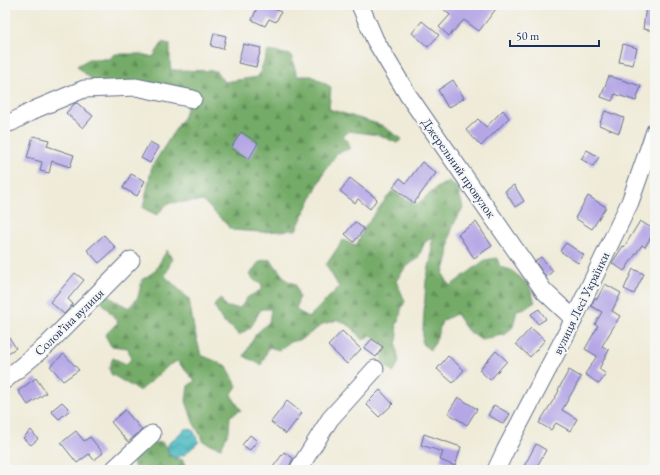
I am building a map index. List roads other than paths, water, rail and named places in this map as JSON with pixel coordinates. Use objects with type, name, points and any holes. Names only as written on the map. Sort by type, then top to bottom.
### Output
[{"type":"street","name":"Джерельний провулок","points":[[360,5],[375,40],[408,95],[544,290],[574,319]]},
{"type":"street","points":[[5,124],[84,89],[136,87],[193,99]]},
{"type":"street","name":"вулиця Лесі Українки","points":[[496,470],[574,319],[630,202],[655,131]]},
{"type":"street","name":"Соловʼїна вулиця","points":[[5,380],[47,345],[130,260]]},
{"type":"street","points":[[298,470],[330,419],[375,369]]},
{"type":"street","points":[[113,470],[152,434]]},
{"type":"water","points":[[186,428],[193,430],[199,442],[184,455],[174,458],[168,452],[168,444]]}]
